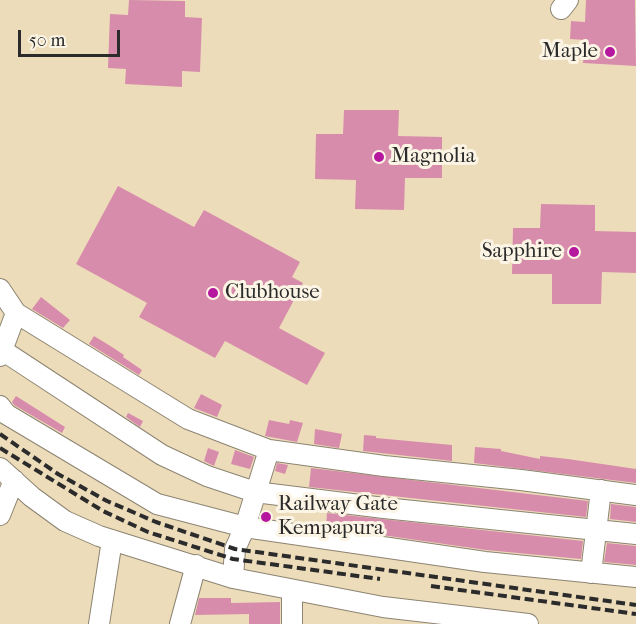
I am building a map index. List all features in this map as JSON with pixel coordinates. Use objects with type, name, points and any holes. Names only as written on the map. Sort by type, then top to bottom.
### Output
[{"type":"street","points":[[0,289],[16,313],[188,419],[269,450],[384,466],[636,495]]},
{"type":"street","points":[[16,313],[1,353],[162,455],[207,476],[255,492],[636,534]]},
{"type":"street","points":[[0,406],[6,414],[157,504],[245,527],[474,561],[636,577]]},
{"type":"street","points":[[233,578],[235,549],[245,527],[269,450]]},
{"type":"street","points":[[0,515],[7,474]]},
{"type":"street","points":[[7,474],[32,497],[65,520],[99,536],[233,578],[292,590],[383,615],[522,624]]},
{"type":"street","points":[[591,573],[601,490]]},
{"type":"street","points":[[99,624],[112,540]]},
{"type":"street","points":[[180,624],[196,565]]},
{"type":"street","points":[[292,590],[292,624]]},
{"type":"building","points":[[129,0],[185,1],[185,17],[202,18],[200,72],[182,71],[182,87],[125,84],[126,69],[108,68],[110,14],[128,15]]},
{"type":"building","name":"Maple","points":[[586,0],[635,0],[636,66],[583,63],[585,40],[570,39],[571,21],[585,22]]},
{"type":"building","name":"Magnolia","points":[[344,110],[399,110],[398,136],[442,137],[442,178],[405,178],[404,210],[355,209],[356,180],[315,179],[316,134],[343,134]]},
{"type":"building","name":"Clubhouse","points":[[118,186],[194,227],[204,210],[300,262],[292,277],[303,283],[279,328],[325,353],[307,385],[225,341],[215,358],[139,317],[147,303],[76,264]]},
{"type":"building","name":"Sapphire","points":[[541,204],[595,205],[595,231],[636,232],[636,273],[602,272],[601,304],[552,304],[552,274],[512,274],[513,228],[540,228]]},
{"type":"building","points":[[41,297],[70,320],[63,328],[32,309]]},
{"type":"building","points":[[94,336],[124,355],[123,357],[142,370],[139,375],[89,344]]},
{"type":"building","points":[[201,394],[222,405],[217,417],[194,408]]},
{"type":"building","points":[[16,396],[65,427],[62,433],[14,405],[12,402]]},
{"type":"building","points":[[128,413],[143,421],[140,427],[126,417]]},
{"type":"building","points":[[269,420],[289,424],[290,420],[303,423],[297,442],[265,436]]},
{"type":"building","points":[[315,429],[342,434],[339,448],[314,444]]},
{"type":"building","points":[[364,435],[452,445],[452,461],[363,451]]},
{"type":"building","points":[[475,447],[501,449],[501,451],[540,459],[540,456],[636,469],[636,483],[474,463]]},
{"type":"building","points":[[208,448],[219,452],[214,466],[204,461]]},
{"type":"building","points":[[235,450],[254,457],[250,469],[231,464]]},
{"type":"building","points":[[277,463],[288,465],[285,474],[275,471]]},
{"type":"building","points":[[311,468],[588,501],[586,517],[309,487]]},
{"type":"building","points":[[611,504],[636,507],[636,522],[610,519]]},
{"type":"building","points":[[327,513],[583,541],[581,559],[486,550],[326,527]]},
{"type":"building","points":[[607,543],[636,546],[636,565],[604,562]]},
{"type":"building","points":[[199,598],[231,598],[231,603],[280,602],[280,624],[249,624],[249,614],[195,615]]},
{"type":"railway","points":[[0,434],[58,474],[107,501],[156,522],[235,549],[636,605]]},
{"type":"railway","points":[[0,448],[103,511],[148,532],[233,559],[380,579]]},
{"type":"railway","points":[[431,586],[636,614]]},
{"type":"place","name":"Maple","points":[[610,52]]},
{"type":"place","name":"Magnolia","points":[[379,157]]},
{"type":"place","name":"Sapphire","points":[[574,252]]},
{"type":"place","name":"Clubhouse","points":[[213,293]]},
{"type":"place","name":"Railway Gate Kempapura","points":[[266,517]]}]
